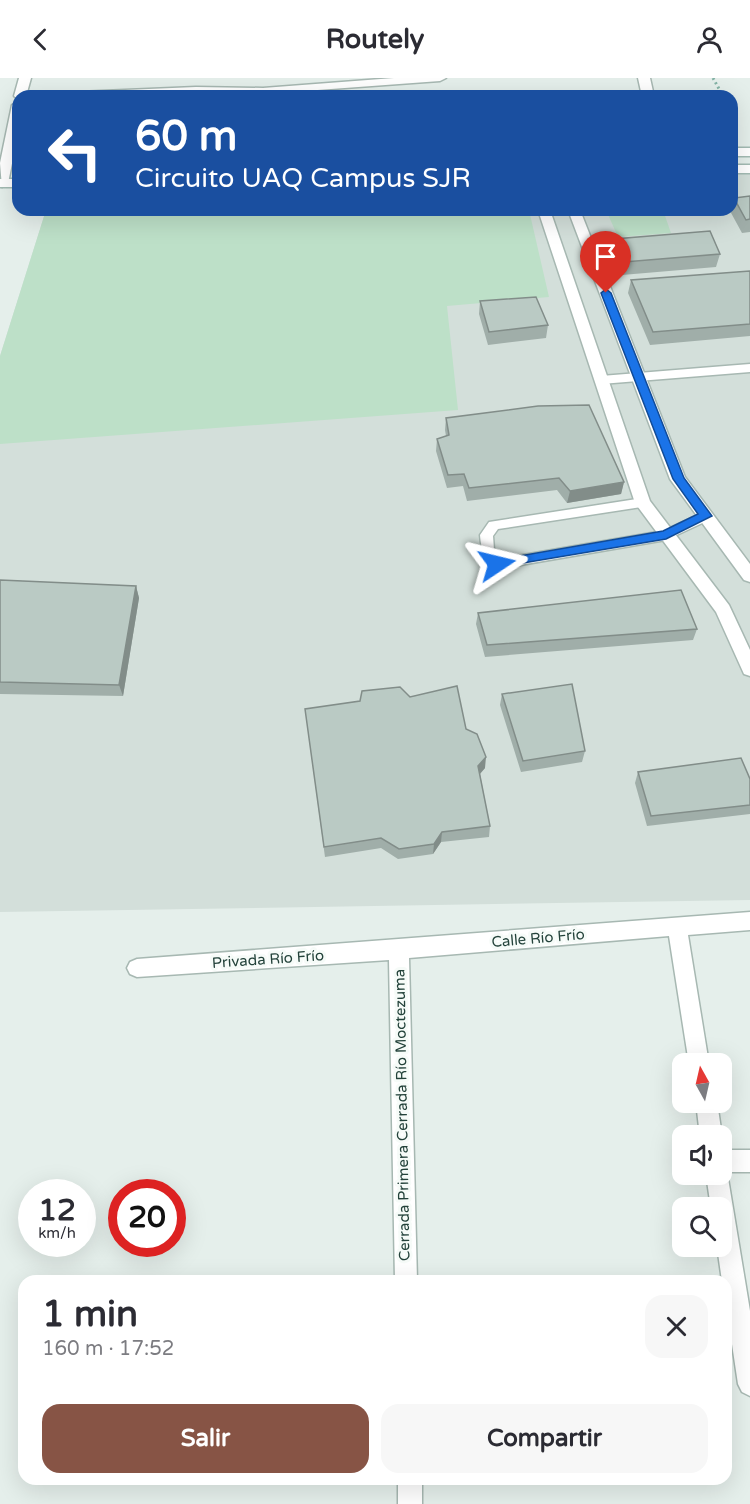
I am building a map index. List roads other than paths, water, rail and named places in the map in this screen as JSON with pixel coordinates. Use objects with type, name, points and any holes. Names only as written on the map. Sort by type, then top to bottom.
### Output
[{"type":"street","points":[[298,90],[440,78]]},
{"type":"street","points":[[1,183],[12,133]]},
{"type":"street","points":[[546,216],[643,503],[723,609],[750,669]]},
{"type":"street","points":[[576,216],[678,479],[750,576]]},
{"type":"street","name":"Calle Río Frío","points":[[399,950],[750,921]]},
{"type":"street","points":[[677,927],[697,1053]]},
{"type":"street","name":"Privada Río Frío","points":[[137,968],[399,950]]},
{"type":"street","name":"Cerrada Primera Cerrada Río Moctezuma","points":[[399,950],[405,1275]]},
{"type":"street","points":[[732,1161],[750,1161]]},
{"type":"street","points":[[719,1185],[750,1384]]},
{"type":"street","points":[[410,1485],[410,1504]]},
{"type":"lane","points":[[601,380],[639,375],[750,368]]},
{"type":"lane","points":[[643,503],[494,525],[486,536],[488,551],[497,564],[666,535],[706,516]]}]
